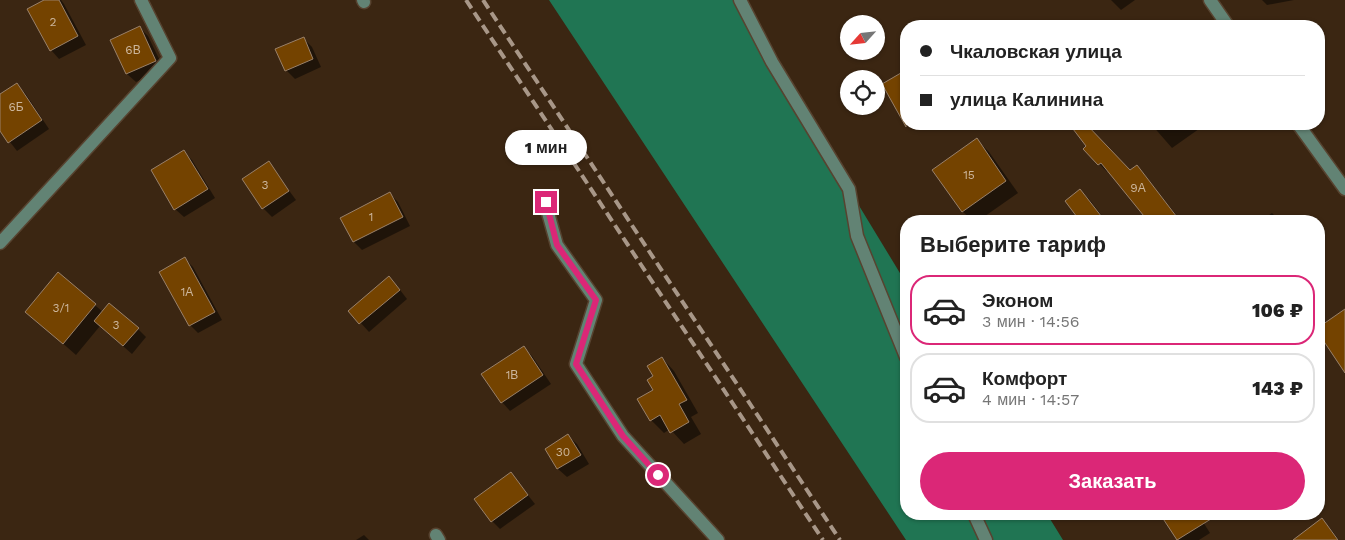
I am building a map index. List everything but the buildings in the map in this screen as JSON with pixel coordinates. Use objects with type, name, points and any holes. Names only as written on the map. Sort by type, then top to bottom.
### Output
[{"type":"street","points":[[0,243],[170,58],[141,0]]},
{"type":"street","points":[[740,0],[772,62],[849,189],[857,236],[900,343]]},
{"type":"street","points":[[1210,0],[1224,20]]},
{"type":"street","points":[[1302,130],[1345,189]]},
{"type":"street","points":[[546,202],[557,245],[596,300],[576,364],[623,436],[718,540]]},
{"type":"street","points":[[977,520],[986,540]]},
{"type":"green space","points":[[549,0],[734,0],[900,273],[900,520],[1051,520],[1063,540],[906,540]]},
{"type":"railway","points":[[466,0],[823,540]]},
{"type":"railway","points":[[483,0],[840,540]]},
{"type":"route","points":[[546,202],[557,245],[596,300],[576,364],[623,436],[658,475]]}]
